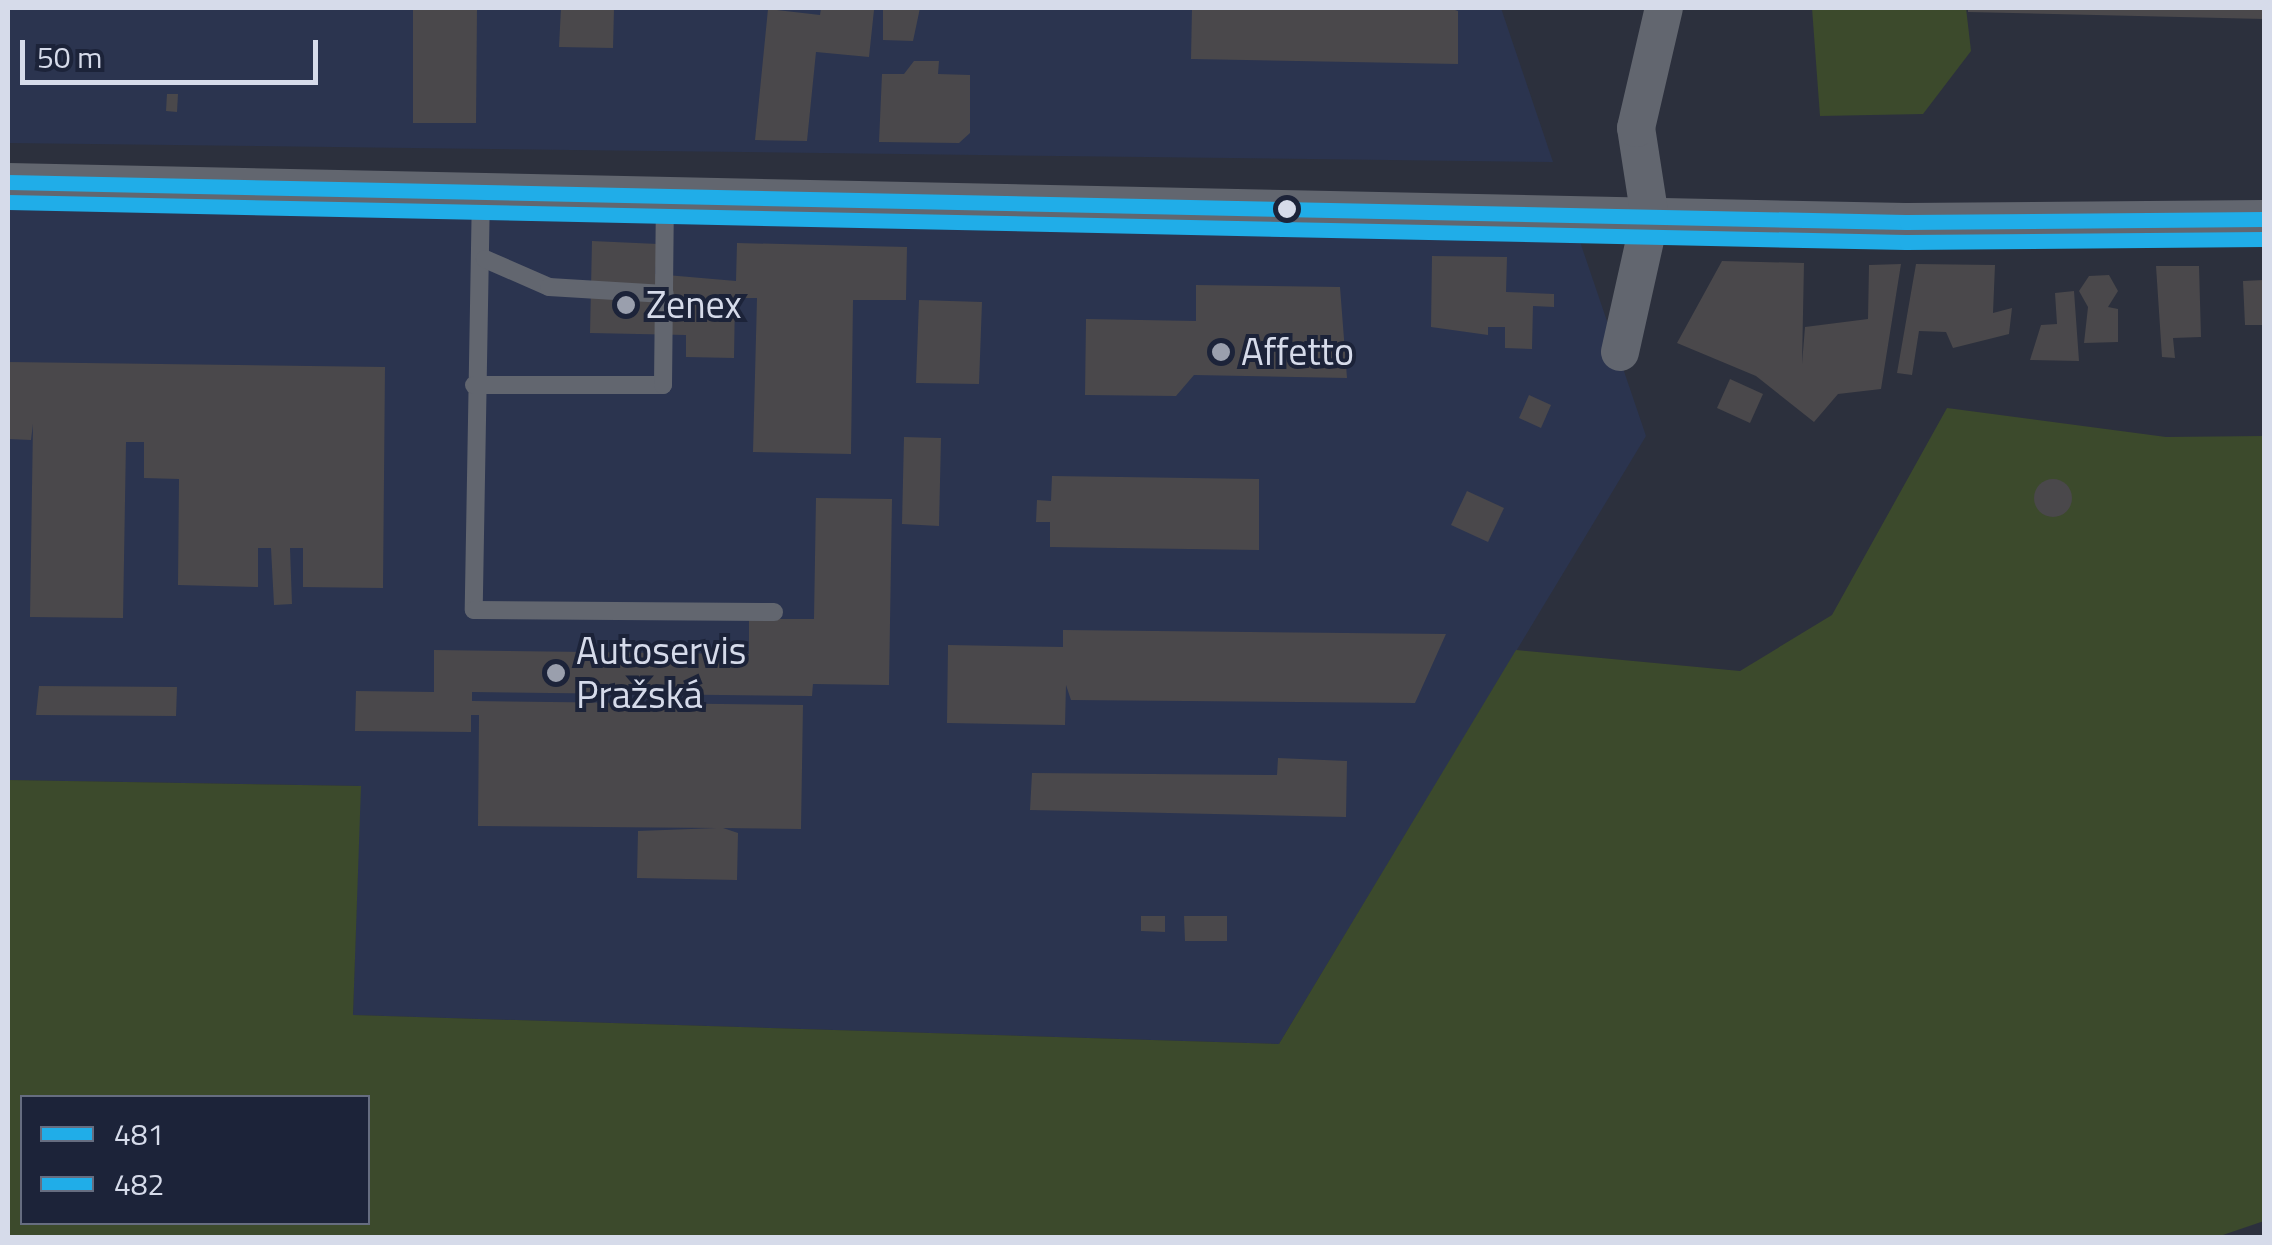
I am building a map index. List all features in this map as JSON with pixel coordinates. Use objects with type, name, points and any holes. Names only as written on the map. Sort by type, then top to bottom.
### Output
[{"type":"street","points":[[1620,352],[1650,218],[1636,128],[1664,8]]},
{"type":"street","points":[[8,182],[1650,218],[2264,219]]},
{"type":"lane","points":[[481,191],[486,259],[474,386],[474,610],[774,612]]},
{"type":"lane","points":[[474,386],[663,386],[665,198]]},
{"type":"lane","points":[[486,259],[550,287],[665,294]]},
{"type":"shaded area","points":[[8,8],[1501,8],[1553,162],[8,143]]},
{"type":"shaded area","points":[[8,207],[1574,224],[1646,436],[1279,1044],[353,1015],[360,786],[8,780]]},
{"type":"green space","points":[[1812,8],[1966,8],[1971,51],[1923,114],[1820,116]]},
{"type":"green space","points":[[1947,408],[2166,437],[2264,436],[2264,1221],[2214,1238],[8,1237],[8,780],[361,786],[353,1015],[1279,1044],[1516,650],[1740,671],[1832,615]]},
{"type":"building","points":[[413,8],[477,8],[476,123],[413,123]]},
{"type":"building","points":[[561,8],[614,8],[613,48],[559,47]]},
{"type":"building","points":[[821,8],[874,10],[869,57],[816,52],[807,141],[755,140],[768,9],[820,15]]},
{"type":"building","points":[[883,8],[920,8],[913,41],[883,40]]},
{"type":"building","points":[[1192,8],[1449,8],[1458,11],[1458,64],[1191,59]]},
{"type":"building","points":[[1968,8],[2264,8],[2264,19],[1968,12]]},
{"type":"building","points":[[914,61],[939,61],[938,74],[970,75],[970,133],[959,143],[879,142],[882,74],[904,74]]},
{"type":"building","points":[[167,94],[178,94],[177,112],[166,111]]},
{"type":"building","points":[[592,241],[658,244],[655,274],[736,281],[737,243],[907,247],[906,300],[853,300],[851,454],[753,452],[757,298],[735,298],[734,358],[686,357],[686,335],[590,333]]},
{"type":"building","points":[[1432,256],[1507,257],[1506,292],[1554,294],[1554,307],[1533,306],[1532,349],[1505,348],[1505,327],[1488,327],[1488,335],[1431,327]]},
{"type":"building","points":[[1722,261],[1804,263],[1802,364],[1805,327],[1868,319],[1869,265],[1901,264],[1881,389],[1838,394],[1814,422],[1756,376],[1677,343]]},
{"type":"building","points":[[1916,264],[1995,265],[1993,313],[2012,308],[2009,334],[1953,348],[1946,332],[1919,331],[1912,375],[1897,373]]},
{"type":"building","points":[[2156,266],[2199,266],[2201,337],[2173,338],[2175,358],[2162,357]]},
{"type":"building","points":[[2109,275],[2118,291],[2108,307],[2118,309],[2118,342],[2084,343],[2088,307],[2079,291],[2089,276]]},
{"type":"building","points":[[2264,280],[2264,325],[2245,325],[2243,281]]},
{"type":"building","points":[[1196,285],[1340,287],[1347,378],[1194,375],[1176,396],[1085,395],[1086,319],[1196,321]]},
{"type":"building","points":[[2074,291],[2079,361],[2030,360],[2041,325],[2057,324],[2055,293]]},
{"type":"building","points":[[919,300],[982,302],[979,384],[916,383]]},
{"type":"building","points":[[8,362],[385,367],[383,588],[303,587],[303,548],[290,548],[292,604],[274,605],[271,548],[258,548],[258,587],[178,585],[179,479],[144,478],[144,442],[126,442],[123,618],[30,617],[33,424],[31,440],[8,439]]},
{"type":"building","points":[[1730,379],[1763,394],[1750,423],[1717,408]]},
{"type":"building","points":[[1529,395],[1551,405],[1541,428],[1519,418]]},
{"type":"building","points":[[904,437],[941,438],[939,526],[902,524]]},
{"type":"building","points":[[1052,476],[1259,479],[1259,550],[1050,547],[1050,522],[1036,522],[1037,500],[1051,501]]},
{"type":"building","points":[[2053,479],[2066,485],[2072,498],[2066,511],[2053,517],[2040,511],[2034,498],[2040,485]]},
{"type":"building","points":[[1467,491],[1504,508],[1488,542],[1451,525]]},
{"type":"building","points":[[816,498],[892,499],[889,685],[813,684],[812,696],[472,692],[472,701],[803,705],[801,829],[723,828],[738,833],[737,880],[637,878],[638,831],[717,828],[478,826],[479,715],[471,715],[471,732],[355,731],[356,691],[434,692],[434,650],[749,654],[749,619],[814,619]]},
{"type":"building","points":[[1063,630],[1446,634],[1415,703],[1071,700],[1066,685],[1065,725],[947,723],[948,645],[1063,647]]},
{"type":"building","points":[[39,686],[177,687],[176,716],[36,715]]},
{"type":"building","points":[[1278,758],[1347,761],[1346,817],[1030,810],[1032,773],[1277,775]]},
{"type":"building","points":[[1141,916],[1165,916],[1165,932],[1141,931]]},
{"type":"building","points":[[1184,916],[1227,916],[1227,941],[1185,941]]},
{"type":"transit line","name":"481","points":[[8,182],[1906,222],[2264,219]]},
{"type":"transit line","name":"482","points":[[8,202],[1906,242],[2264,239]]},
{"type":"place","name":"Zenex","points":[[626,305]]},
{"type":"place","name":"Affetto","points":[[1221,352]]},
{"type":"place","name":"Autoservis Pražská","points":[[556,673]]}]
